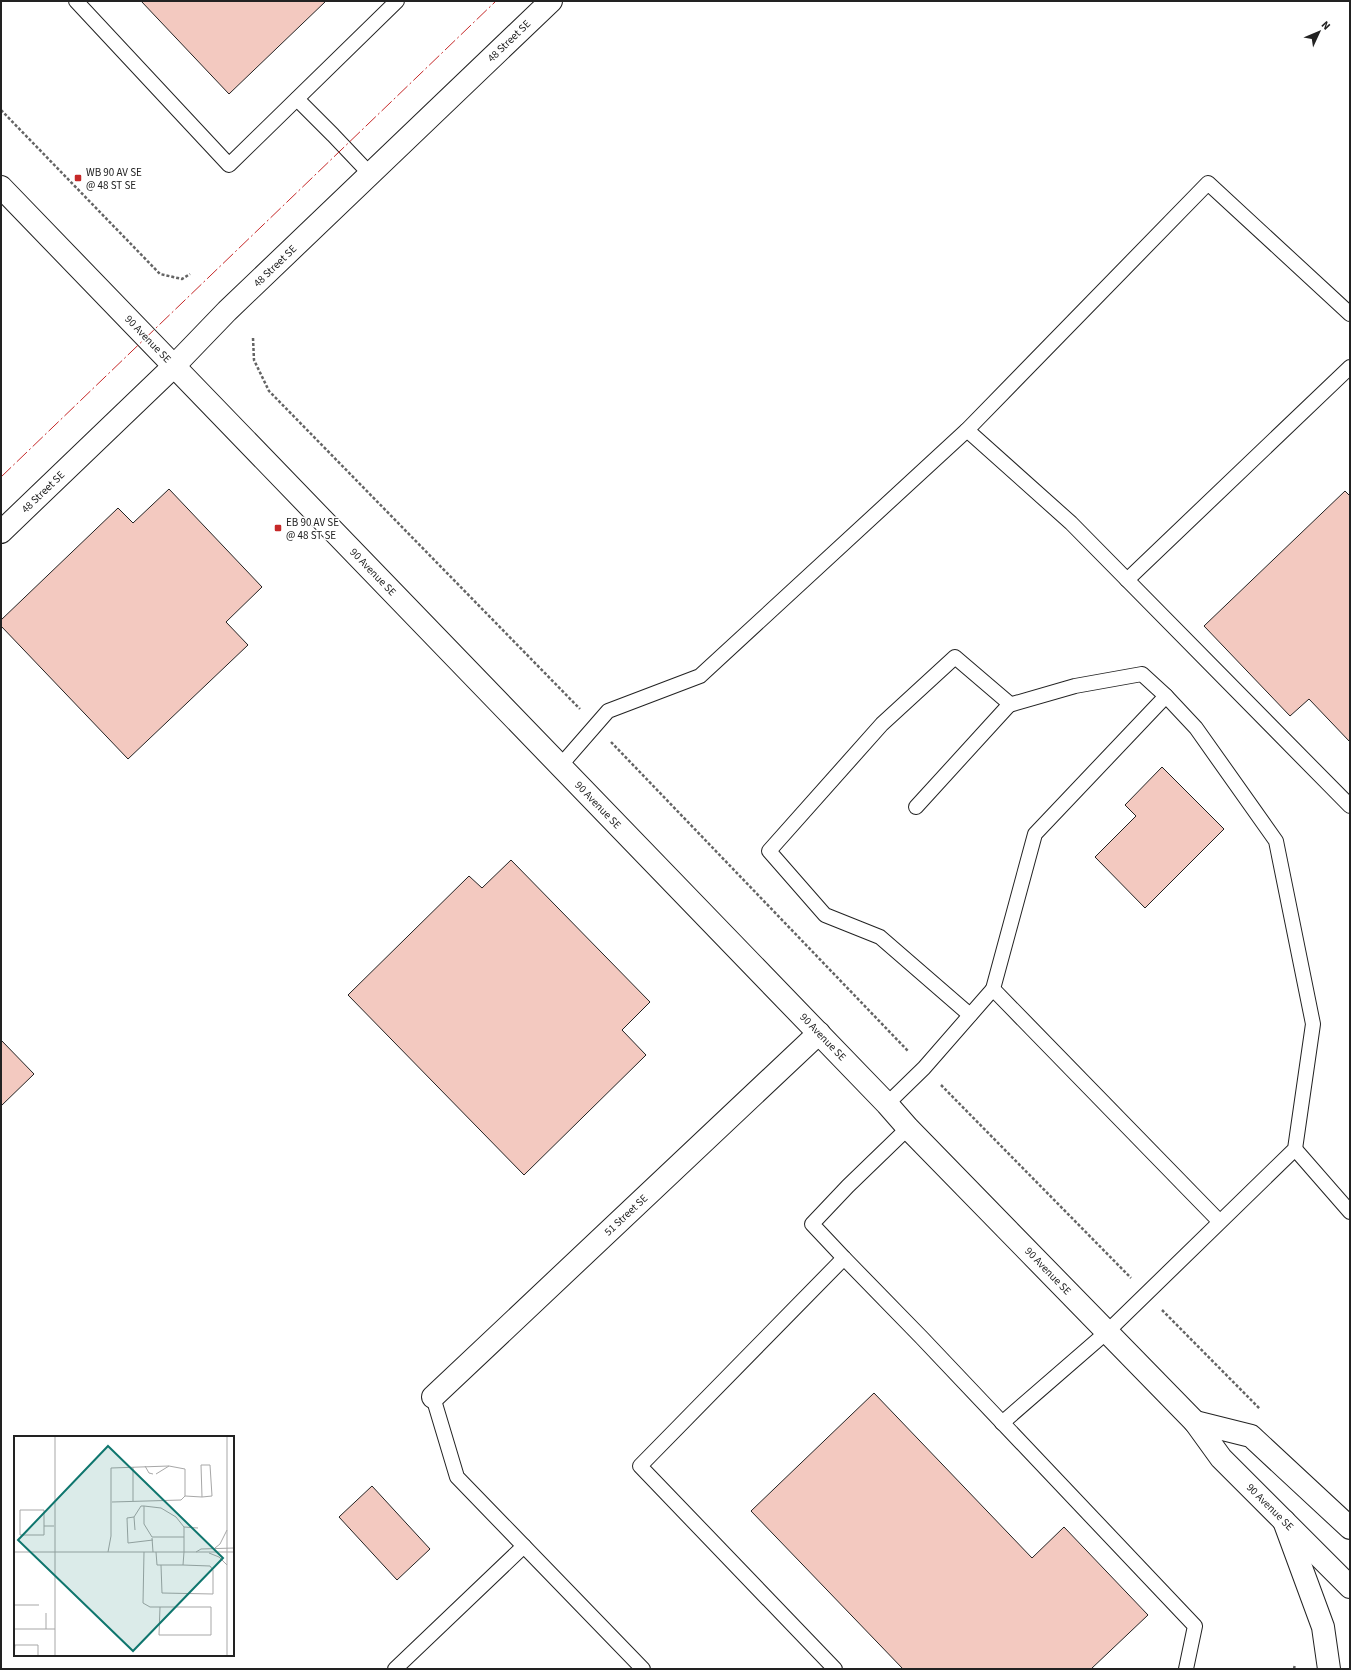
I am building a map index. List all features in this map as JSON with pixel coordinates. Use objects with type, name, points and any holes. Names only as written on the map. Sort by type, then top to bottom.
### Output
[{"type":"street","name":"48 Street SE","points":[[1,532],[174,366],[227,311],[551,1]]},
{"type":"street","name":"90 Avenue SE","points":[[1,187],[887,1104],[908,1128],[1195,1422],[1221,1458],[1350,1587]]},
{"type":"street","name":"51 Street SE","points":[[433,1397],[819,1034]]},
{"type":"street","points":[[1195,1422],[1251,1436],[1350,1528]]},
{"type":"street","points":[[1284,1521],[1323,1627],[1329,1669]]},
{"type":"lane","points":[[76,1],[229,165],[396,1]]},
{"type":"lane","points":[[297,99],[333,134],[370,174]]},
{"type":"lane","points":[[560,766],[608,711],[700,676],[967,430],[1208,183],[1350,314]]},
{"type":"lane","points":[[1127,580],[1350,367]]},
{"type":"lane","points":[[967,430],[1071,523],[1350,806]]},
{"type":"lane","points":[[970,1016],[880,937],[825,915],[769,851],[882,724],[955,657],[1010,704],[1009,705]]},
{"type":"lane","points":[[916,807],[1009,705],[1075,686],[1142,674],[1166,696],[1196,728],[1276,841],[1313,1024],[1296,1148],[1108,1332],[1002,1423]]},
{"type":"lane","points":[[887,1104],[924,1068],[993,989],[1035,834],[1166,696]]},
{"type":"lane","points":[[993,989],[1220,1222]]},
{"type":"lane","points":[[908,1128],[848,1186],[812,1224],[1194,1626],[1186,1669]]},
{"type":"lane","points":[[1296,1148],[1350,1212]]},
{"type":"lane","points":[[834,1669],[640,1466],[844,1258]]},
{"type":"lane","points":[[433,1397],[457,1477],[643,1669]]},
{"type":"lane","points":[[395,1669],[524,1546]]},
{"type":"path","points":[[1,110],[160,274],[182,279],[190,274]]},
{"type":"path","points":[[253,338],[254,360],[269,391],[596,726],[924,1068],[1264,1414]]},
{"type":"path","points":[[1294,1664],[1294,1669]]},
{"type":"building","points":[[141,1],[326,1],[229,94]]},
{"type":"building","points":[[169,489],[262,587],[226,622],[248,645],[128,759],[1,626],[1,620],[118,508],[133,523]]},
{"type":"building","points":[[1345,491],[1350,496],[1350,742],[1309,699],[1290,716],[1204,626]]},
{"type":"building","points":[[1162,767],[1224,829],[1145,908],[1095,857],[1136,816],[1125,805]]},
{"type":"building","points":[[511,860],[650,1002],[622,1030],[646,1055],[524,1175],[348,995],[469,876],[482,888]]},
{"type":"building","points":[[1,1040],[34,1074],[1,1106]]},
{"type":"building","points":[[874,1393],[1032,1558],[1064,1527],[1148,1615],[1091,1669],[903,1669],[751,1511]]},
{"type":"building","points":[[372,1486],[430,1549],[397,1580],[339,1517]]},
{"type":"power","points":[[1,477],[496,1]]},
{"type":"place","name":"WB 90 AV SE @ 48 ST SE","points":[[78,178]]},
{"type":"place","name":"EB 90 AV SE @ 48 ST SE","points":[[278,528]]}]
